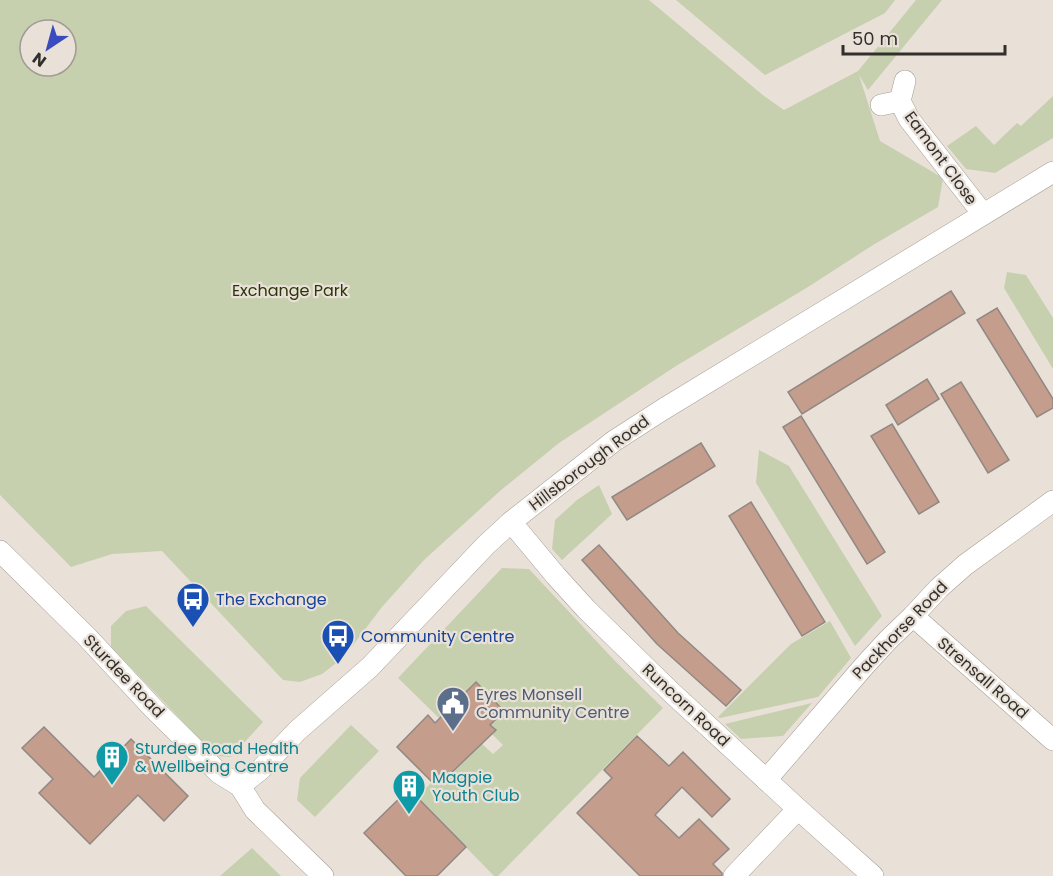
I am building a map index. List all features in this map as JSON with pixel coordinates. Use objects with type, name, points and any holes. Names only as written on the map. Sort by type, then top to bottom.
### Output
[{"type":"street","name":"Eamont Close","points":[[895,95],[909,119],[983,214]]},
{"type":"street","name":"Hillsborough Road","points":[[240,786],[261,769],[297,731],[370,667],[486,545],[511,522],[614,441],[1053,171]]},
{"type":"street","name":"Packhorse Road","points":[[766,780],[872,657],[939,588],[965,565],[1053,501]]},
{"type":"street","name":"Runcorn Road","points":[[511,522],[586,609],[672,693],[873,876]]},
{"type":"street","name":"Sturdee Road","points":[[0,551],[219,773],[240,786],[255,810],[323,876]]},
{"type":"street","name":"Strensall Road","points":[[914,616],[1053,740]]},
{"type":"street","points":[[734,876],[798,809]]},
{"type":"green space","name":"Exchange Park","points":[[0,0],[649,0],[784,110],[858,71],[916,0],[942,0],[868,90],[859,75],[880,141],[943,178],[938,207],[676,366],[559,443],[500,491],[424,560],[382,607],[344,657],[322,674],[300,682],[283,680],[162,551],[112,554],[71,567],[0,495]]},
{"type":"green space","points":[[676,0],[895,0],[885,13],[765,75]]},
{"type":"green space","points":[[1053,96],[1053,138],[995,173],[966,169],[947,146],[976,126],[994,145],[1017,123],[1021,126]]},
{"type":"green space","points":[[1007,272],[1026,275],[1053,318],[1053,369],[1004,288]]},
{"type":"green space","points":[[759,450],[789,466],[882,616],[855,646],[756,483]]},
{"type":"green space","points":[[599,485],[612,514],[562,560],[552,549],[555,520],[577,500]]},
{"type":"green space","points":[[502,568],[529,569],[615,661],[663,708],[498,876],[494,876],[417,797],[444,770],[450,775],[481,743],[493,754],[503,745],[492,734],[495,730],[490,725],[504,710],[476,683],[440,719],[398,678]]},
{"type":"green space","points":[[146,606],[263,722],[231,757],[216,756],[111,647],[111,626],[126,611]]},
{"type":"green space","points":[[830,621],[851,658],[818,697],[718,717],[791,644]]},
{"type":"green space","points":[[812,703],[783,736],[741,739],[725,724]]},
{"type":"green space","points":[[351,725],[379,751],[315,817],[297,800],[300,778]]},
{"type":"green space","points":[[252,848],[281,876],[220,876]]},
{"type":"building","points":[[951,291],[965,313],[802,414],[788,392]]},
{"type":"building","points":[[997,308],[1053,399],[1053,408],[1037,417],[977,320]]},
{"type":"building","points":[[927,379],[939,399],[898,425],[886,405]]},
{"type":"building","points":[[961,382],[1009,460],[988,473],[941,394]]},
{"type":"building","points":[[801,416],[885,552],[867,564],[783,427]]},
{"type":"building","points":[[892,424],[939,502],[919,514],[871,436]]},
{"type":"building","points":[[701,443],[715,466],[627,520],[612,497]]},
{"type":"building","points":[[751,502],[825,622],[802,636],[729,516]]},
{"type":"building","points":[[599,545],[678,633],[741,690],[726,706],[657,644],[582,560]]},
{"type":"building","name":"Eyres Monsell Community Centre","points":[[476,682],[504,711],[490,725],[496,730],[449,775],[444,770],[432,782],[397,747],[428,715],[435,723]]},
{"type":"building","name":"Sturdee Road Health & Wellbeing Centre","points":[[44,727],[94,777],[131,739],[188,796],[164,821],[138,795],[90,844],[39,793],[53,779],[22,748]]},
{"type":"building","points":[[637,736],[669,766],[683,752],[730,799],[712,817],[682,787],[655,815],[679,838],[699,819],[729,849],[713,864],[722,876],[640,876],[577,813],[612,778],[604,770]]},
{"type":"building","name":"Magpie Youth Club","points":[[409,789],[466,847],[437,876],[406,876],[364,833]]},
{"type":"place","name":"The Exchange","points":[[193,628]]},
{"type":"place","name":"Community Centre","points":[[338,665]]},
{"type":"place","name":"Eyres Monsell Community Centre","points":[[453,732]]},
{"type":"place","name":"Sturdee Road Health & Wellbeing Centre","points":[[112,786]]},
{"type":"place","name":"Magpie Youth Club","points":[[409,815]]}]
